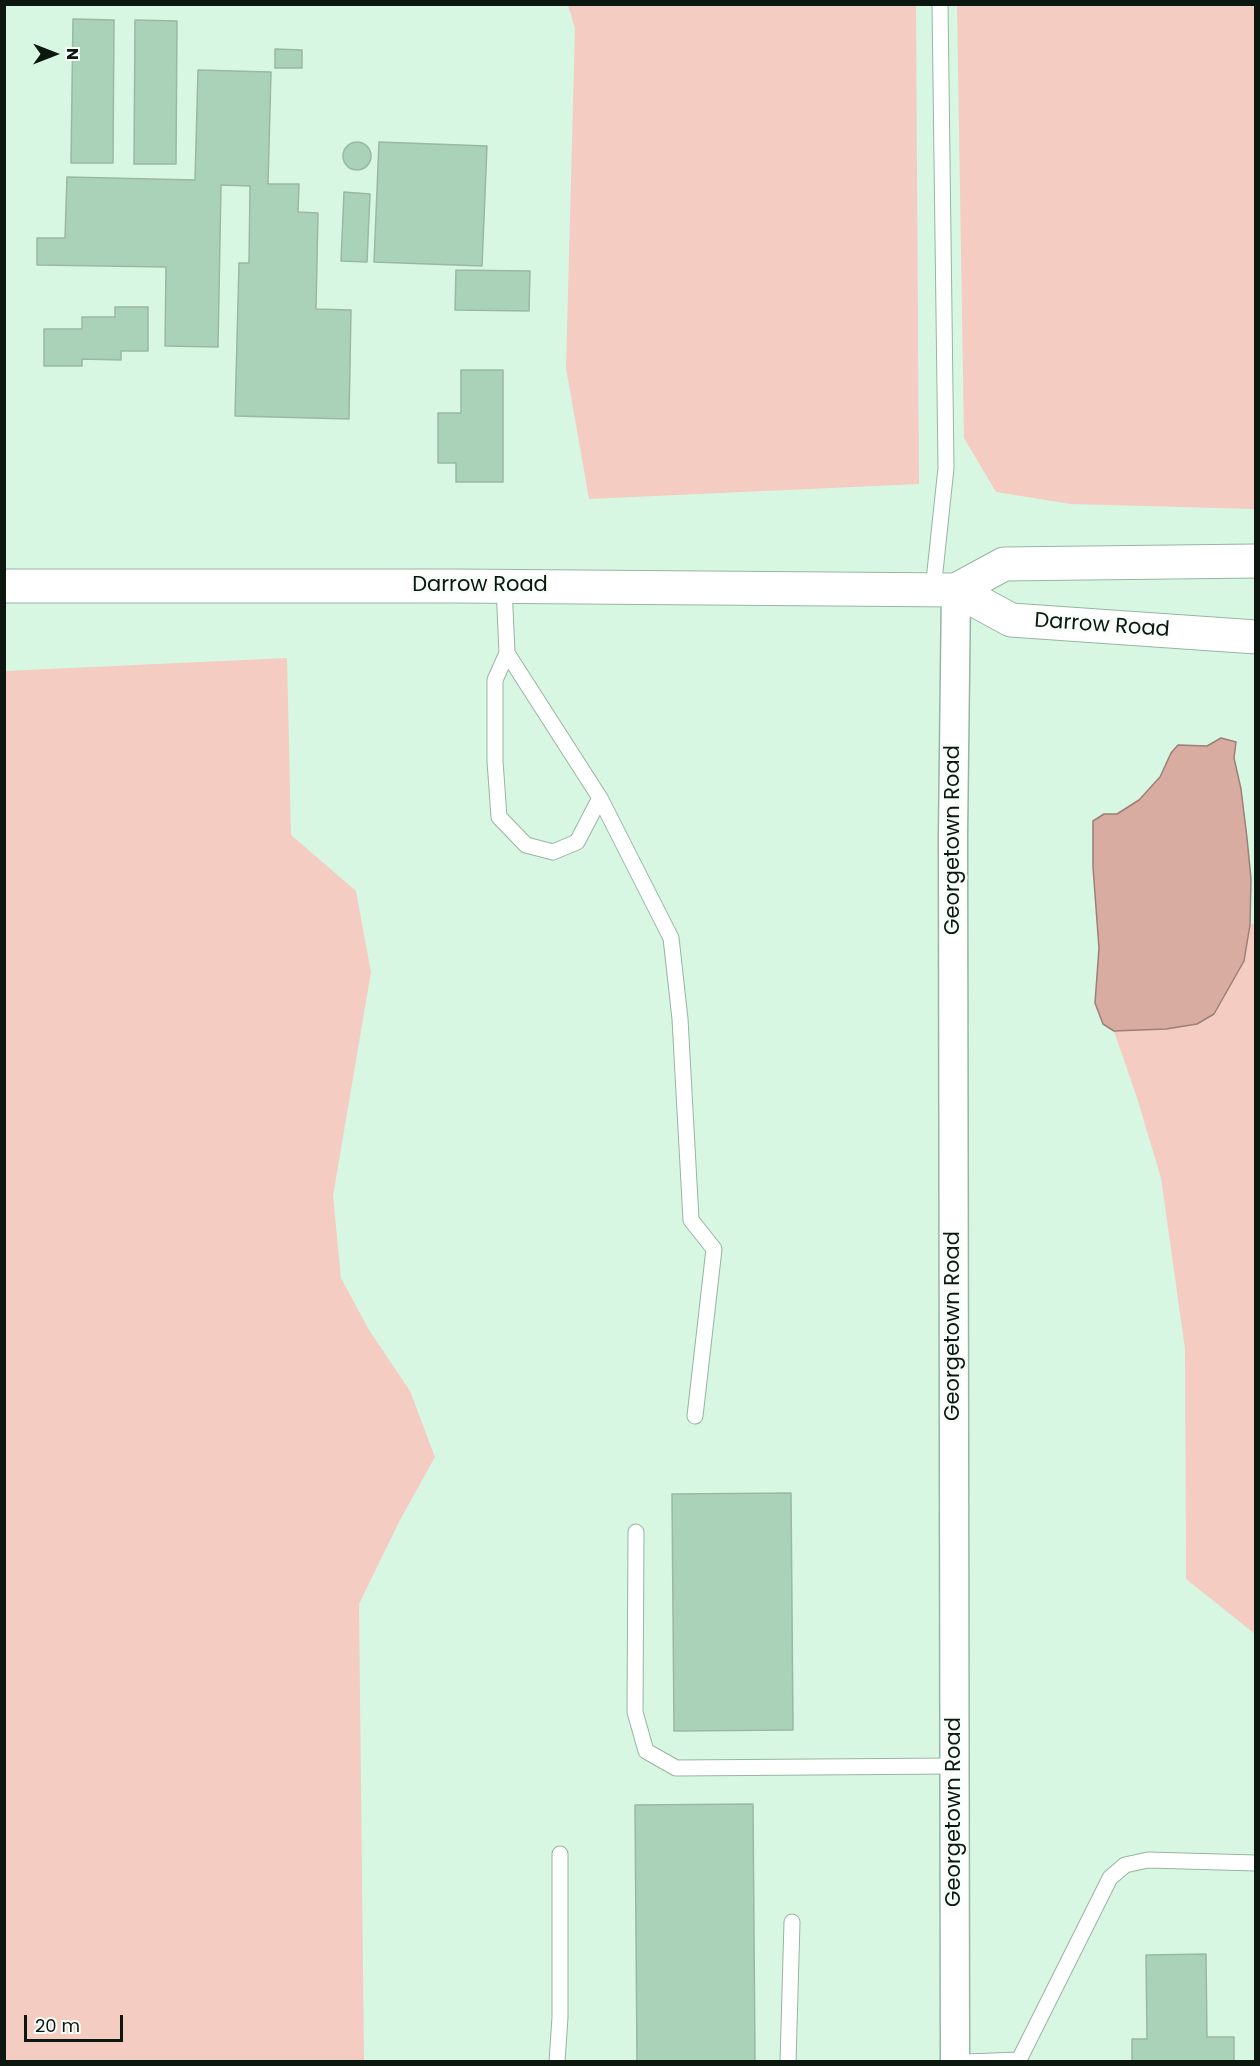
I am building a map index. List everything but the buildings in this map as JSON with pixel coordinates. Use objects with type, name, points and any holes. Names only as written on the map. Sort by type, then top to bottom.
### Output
[{"type":"main road","name":"Darrow Road","points":[[944,590],[1004,564],[1256,561]]},
{"type":"main road","name":"Darrow Road","points":[[4,586],[504,586],[944,590],[1011,620],[1256,637]]},
{"type":"street","name":"Georgetown Road","points":[[944,590],[953,835],[955,2061]]},
{"type":"lane","points":[[940,4],[946,468],[944,590]]},
{"type":"lane","points":[[504,586],[507,653],[495,680],[495,761],[499,818],[526,845],[553,852],[577,842],[600,798]]},
{"type":"lane","points":[[507,653],[600,798],[672,938],[680,1019],[691,1220],[714,1249],[695,1416]]},
{"type":"lane","points":[[636,1532],[635,1712],[646,1751],[676,1768],[954,1766]]},
{"type":"lane","points":[[556,2061],[560,2017],[560,1854]]},
{"type":"lane","points":[[965,2061],[1020,2061],[1110,1878],[1125,1865],[1148,1860],[1256,1863]]},
{"type":"lane","points":[[788,2061],[792,1922]]},
{"type":"shaded area","points":[[568,5],[916,5],[919,484],[589,499],[566,368],[575,28]]},
{"type":"shaded area","points":[[957,5],[1255,5],[1255,509],[1071,504],[996,492],[964,438]]},
{"type":"shaded area","points":[[287,658],[291,835],[356,891],[371,972],[333,1196],[341,1278],[369,1330],[410,1391],[435,1457],[400,1520],[359,1604],[364,2061],[5,2061],[5,671]]},
{"type":"shaded area","points":[[1221,738],[1236,742],[1234,758],[1241,789],[1247,838],[1251,879],[1250,925],[1244,961],[1214,1014],[1197,1024],[1166,1029],[1114,1031],[1103,1024],[1095,1003],[1099,948],[1093,867],[1093,821],[1104,814],[1117,814],[1139,800],[1160,777],[1171,753],[1178,745],[1207,746]]},
{"type":"shaded area","points":[[1255,923],[1255,1634],[1186,1579],[1185,1349],[1161,1178],[1114,1031],[1166,1029],[1214,1014],[1244,961],[1250,925]]}]
